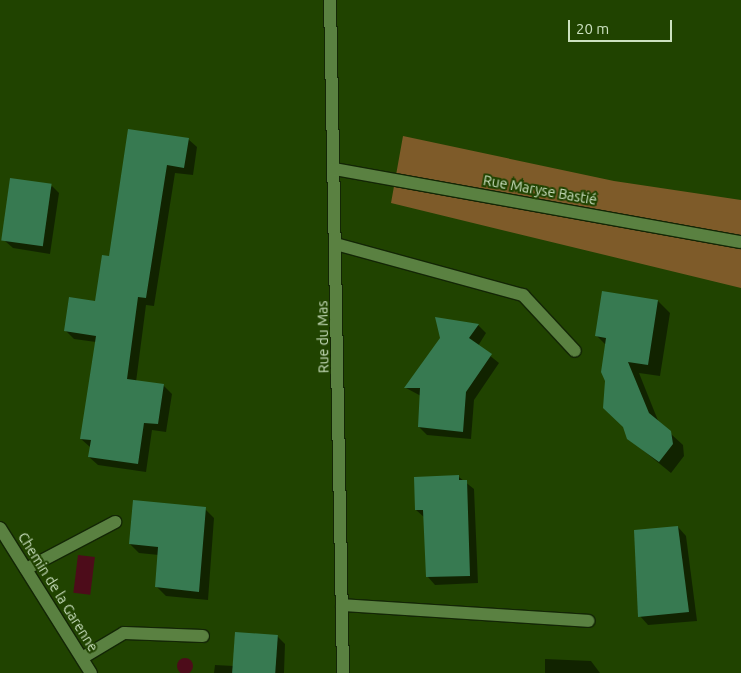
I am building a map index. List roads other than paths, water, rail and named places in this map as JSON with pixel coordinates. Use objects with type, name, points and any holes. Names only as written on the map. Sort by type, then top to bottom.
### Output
[{"type":"street","name":"Rue du Mas","points":[[330,0],[343,673]]},
{"type":"street","name":"Rue Maryse Bastié","points":[[334,169],[741,242]]},
{"type":"street","points":[[336,244],[523,295],[575,351]]},
{"type":"street","points":[[26,570],[115,522]]},
{"type":"street","name":"Chemin de la Garenne","points":[[0,528],[91,673]]},
{"type":"street","points":[[342,605],[588,621]]},
{"type":"street","points":[[82,658],[124,633],[203,636]]}]
